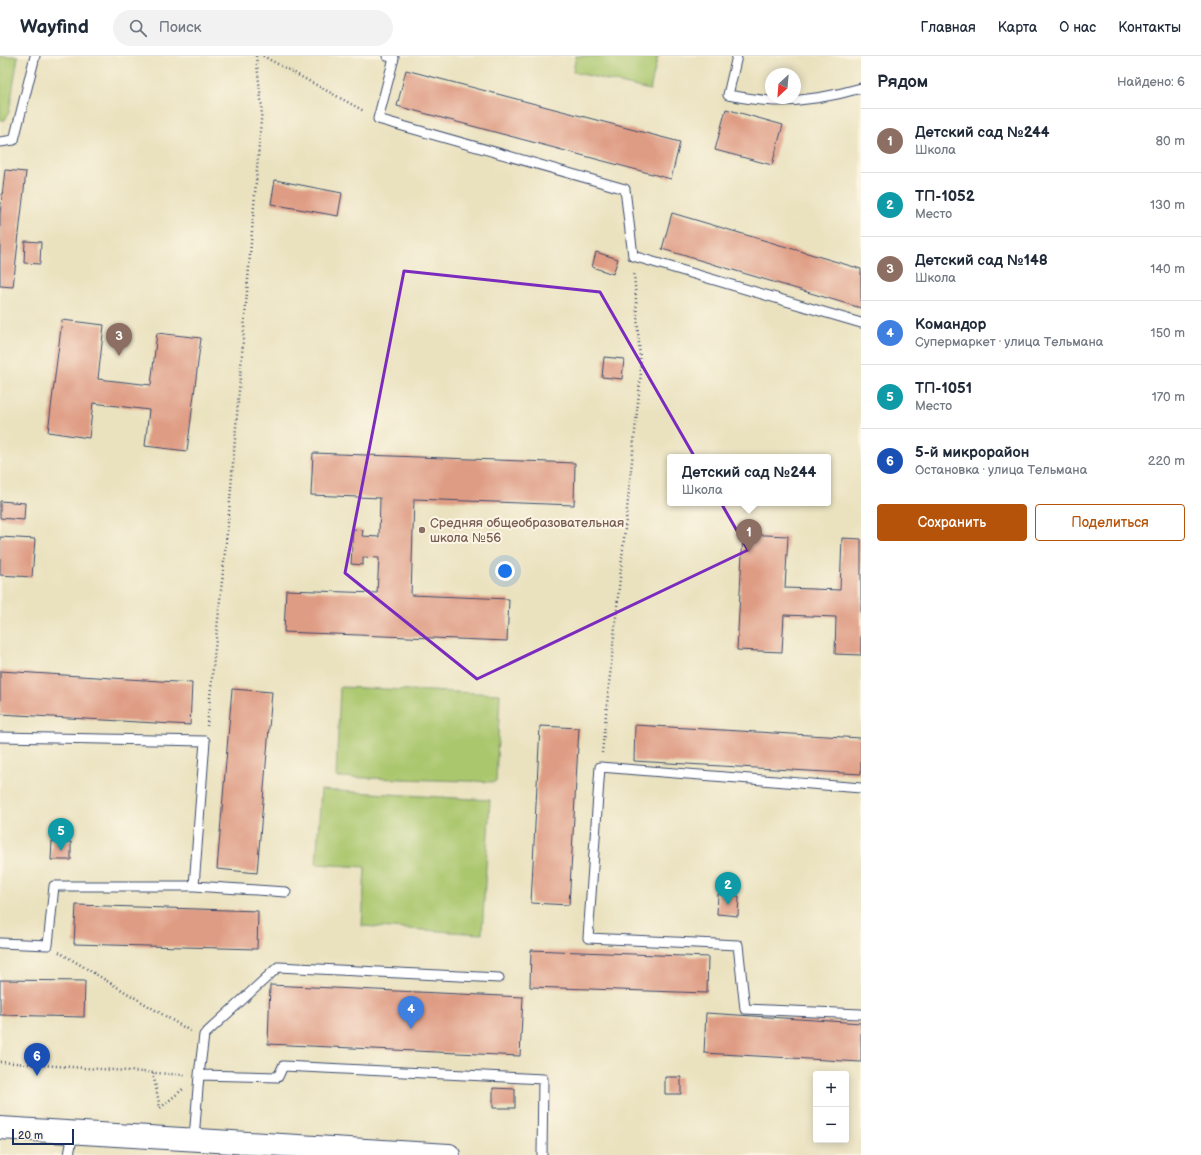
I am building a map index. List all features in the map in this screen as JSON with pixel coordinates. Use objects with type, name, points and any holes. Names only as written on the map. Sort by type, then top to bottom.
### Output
[{"type":"main road","points":[[0,1128],[73,1131],[449,1155]]},
{"type":"lane","points":[[0,142],[14,140],[35,56]]},
{"type":"lane","points":[[387,56],[394,58],[378,119],[625,189],[633,256],[861,323]]},
{"type":"lane","points":[[737,56],[728,95],[778,101],[815,99],[861,88]]},
{"type":"lane","points":[[0,737],[205,741],[194,886]]},
{"type":"lane","points":[[861,788],[600,767],[588,938],[738,945],[745,1009],[861,1014]]},
{"type":"lane","points":[[0,944],[48,945],[54,886],[194,886],[286,892]]},
{"type":"lane","points":[[194,1139],[204,1035],[278,967],[499,978]]},
{"type":"lane","points":[[199,1075],[278,1077],[283,1066],[543,1079],[542,1155]]},
{"type":"lane","points":[[69,1155],[73,1131]]},
{"type":"path","points":[[205,741],[229,513],[262,108],[256,56]]},
{"type":"path","points":[[263,56],[378,119]]},
{"type":"path","points":[[600,767],[641,373],[633,256]]},
{"type":"path","points":[[48,945],[190,1030],[189,1038]]},
{"type":"path","points":[[0,1062],[186,1076],[187,1068]]},
{"type":"path","points":[[153,1073],[160,1108],[199,1075]]},
{"type":"highlighted area","points":[[404,271],[600,292],[748,550],[477,679],[345,573]]},
{"type":"green space","points":[[0,56],[18,56],[9,112],[5,120],[0,120]]},
{"type":"green space","points":[[576,56],[658,56],[650,90],[573,72]]},
{"type":"green space","points":[[340,687],[500,694],[496,782],[336,777]]},
{"type":"green space","points":[[321,790],[490,800],[482,934],[362,926],[365,867],[316,864]]},
{"type":"building","points":[[406,70],[680,142],[671,179],[397,106]]},
{"type":"building","points":[[726,109],[783,125],[772,165],[715,150]]},
{"type":"building","points":[[5,170],[26,172],[13,287],[0,286],[0,214]]},
{"type":"building","points":[[275,180],[342,193],[338,216],[271,204]]},
{"type":"building","points":[[672,213],[861,269],[861,308],[662,249]]},
{"type":"building","points":[[25,241],[41,242],[40,264],[24,263]]},
{"type":"building","points":[[596,252],[618,259],[613,274],[592,267]]},
{"type":"building","points":[[62,320],[104,325],[98,379],[151,385],[157,333],[201,338],[187,451],[145,446],[149,410],[93,403],[89,438],[48,432]]},
{"type":"building","points":[[604,357],[624,359],[622,379],[602,377]]},
{"type":"building","points":[[313,453],[575,463],[574,505],[414,499],[411,595],[509,599],[507,641],[284,632],[286,590],[377,593],[379,558],[363,557],[363,565],[351,564],[353,529],[363,530],[362,536],[379,537],[380,498],[311,495]]},
{"type":"building","points":[[0,501],[25,503],[24,520],[0,518]]},
{"type":"building","points":[[743,534],[788,536],[785,588],[840,590],[842,538],[861,539],[861,655],[835,654],[836,617],[784,615],[782,652],[737,650]]},
{"type":"building","points":[[0,537],[35,539],[32,577],[0,575]]},
{"type":"building","points":[[0,671],[192,683],[190,725],[0,714]]},
{"type":"building","points":[[232,689],[272,692],[257,873],[217,869]]},
{"type":"building","points":[[635,725],[861,738],[861,774],[634,761]]},
{"type":"building","points":[[540,726],[579,728],[569,905],[531,903]]},
{"type":"building","points":[[52,841],[71,842],[71,860],[51,860]]},
{"type":"building","points":[[718,894],[739,896],[738,916],[717,914]]},
{"type":"building","points":[[76,905],[258,911],[257,949],[74,944]]},
{"type":"building","points":[[531,950],[708,957],[707,993],[530,987]]},
{"type":"building","points":[[0,980],[85,981],[84,1017],[0,1015]]},
{"type":"building","points":[[270,985],[523,997],[520,1056],[268,1044]]},
{"type":"building","points":[[706,1013],[861,1023],[861,1062],[704,1053]]},
{"type":"building","points":[[665,1077],[681,1077],[681,1094],[665,1094]]},
{"type":"building","points":[[493,1088],[515,1089],[515,1108],[493,1108]]},
{"type":"place","name":"Детский сад №148","points":[[119,356]]},
{"type":"place","name":"Средняя общеобразовательная школа №56","points":[[422,530]]},
{"type":"place","name":"Детский сад №244","points":[[749,552]]},
{"type":"place","name":"ТП-1051","points":[[61,851]]},
{"type":"place","name":"ТП-1052","points":[[728,905]]},
{"type":"place","name":"Командор","points":[[411,1029]]},
{"type":"place","name":"5-й микрорайон","points":[[37,1076]]}]
